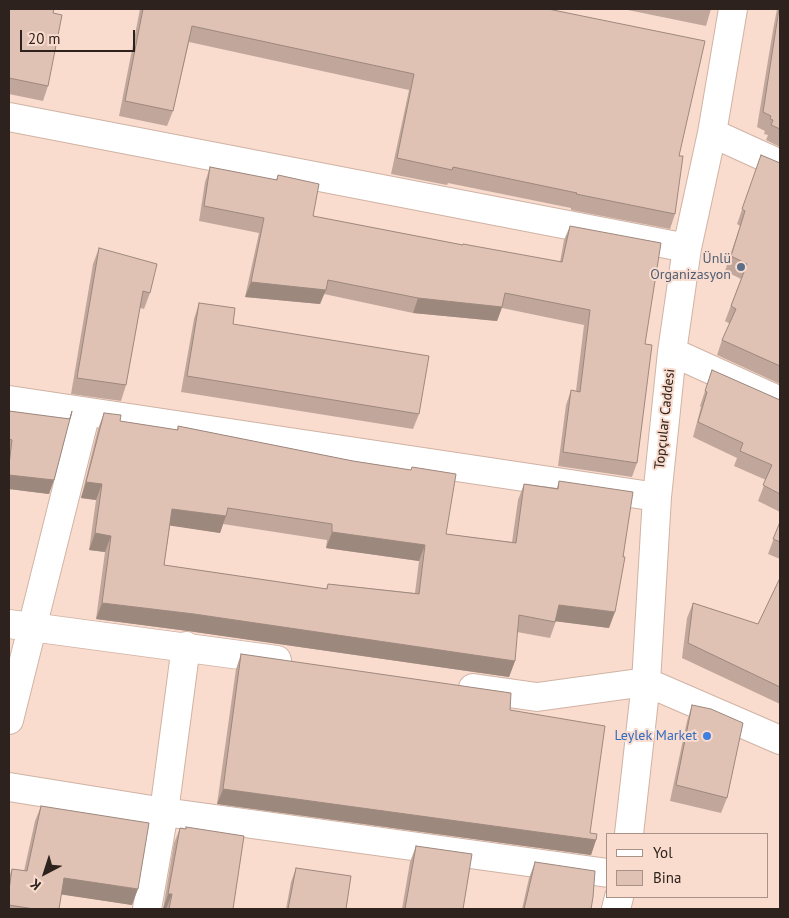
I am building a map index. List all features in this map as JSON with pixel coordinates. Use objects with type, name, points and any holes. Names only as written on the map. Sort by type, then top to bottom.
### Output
[{"type":"street","name":"Topçular Caddesi","points":[[629,833],[646,682],[657,497],[672,352],[688,248],[712,133],[733,9]]},
{"type":"street","points":[[698,40],[727,46]]},
{"type":"street","points":[[9,117],[688,248]]},
{"type":"street","points":[[712,133],[780,164]]},
{"type":"street","points":[[672,352],[780,401]]},
{"type":"street","points":[[9,400],[657,497]]},
{"type":"street","points":[[9,720],[20,626],[86,412]]},
{"type":"street","points":[[20,626],[186,646],[303,663]]},
{"type":"street","points":[[147,909],[164,812],[186,646]]},
{"type":"street","points":[[449,684],[537,697],[646,682],[780,740]]},
{"type":"street","points":[[9,788],[164,812],[606,874]]},
{"type":"building","points":[[9,9],[54,9],[53,13],[62,15],[48,86],[9,78]]},
{"type":"building","points":[[143,9],[548,9],[705,41],[679,156],[683,156],[675,214],[453,167],[452,170],[397,158],[414,74],[192,26],[173,111],[125,101]]},
{"type":"building","points":[[779,9],[780,129],[771,125],[773,120],[770,119],[771,116],[763,112]]},
{"type":"building","points":[[761,155],[780,163],[780,366],[722,340],[736,309],[731,306],[747,264],[731,256],[745,211],[742,209]]},
{"type":"building","points":[[210,167],[277,180],[278,175],[319,184],[313,216],[562,262],[570,226],[661,243],[645,344],[652,345],[637,463],[563,452],[571,390],[580,392],[590,310],[505,293],[502,307],[418,298],[328,280],[326,290],[251,282],[264,218],[204,206]]},
{"type":"building","points":[[99,248],[157,264],[150,293],[143,291],[126,385],[77,378]]},
{"type":"building","points":[[199,303],[235,308],[233,324],[429,356],[419,414],[187,376]]},
{"type":"building","points":[[712,370],[780,400],[780,494],[763,485],[772,465],[740,451],[743,443],[698,422]]},
{"type":"building","points":[[9,411],[70,419],[54,480],[9,475],[12,440],[9,439]]},
{"type":"building","points":[[104,413],[121,415],[120,421],[178,430],[178,426],[353,461],[411,470],[412,467],[456,474],[446,534],[516,543],[524,484],[558,489],[559,481],[633,492],[623,557],[625,557],[615,612],[559,605],[555,622],[519,615],[515,661],[194,614],[102,603],[111,536],[95,533],[102,484],[86,482]],"holes":[[[228,508],[332,524],[332,532],[425,545],[419,594],[328,584],[327,589],[164,565],[172,509],[226,516]]]},
{"type":"building","points":[[780,522],[780,542],[773,539]]},
{"type":"building","points":[[780,578],[780,687],[688,643],[693,603],[758,624]]},
{"type":"building","points":[[241,654],[511,693],[510,710],[605,726],[590,833],[597,834],[596,840],[223,789]]},
{"type":"building","points":[[692,705],[711,709],[743,723],[727,798],[676,785]]},
{"type":"building","points":[[41,806],[149,823],[138,889],[64,878],[59,909],[34,909],[9,905],[12,869],[27,871]]},
{"type":"building","points":[[186,827],[244,836],[233,909],[169,909],[172,894],[168,894],[180,828],[186,829]]},
{"type":"building","points":[[416,846],[472,854],[463,909],[405,909]]},
{"type":"building","points":[[535,862],[595,871],[591,909],[524,909]]},
{"type":"building","points":[[296,868],[351,876],[346,909],[288,909]]},
{"type":"place","name":"Ünlü Organizasyon","points":[[741,267]]},
{"type":"place","name":"Leylek Market","points":[[707,736]]}]
